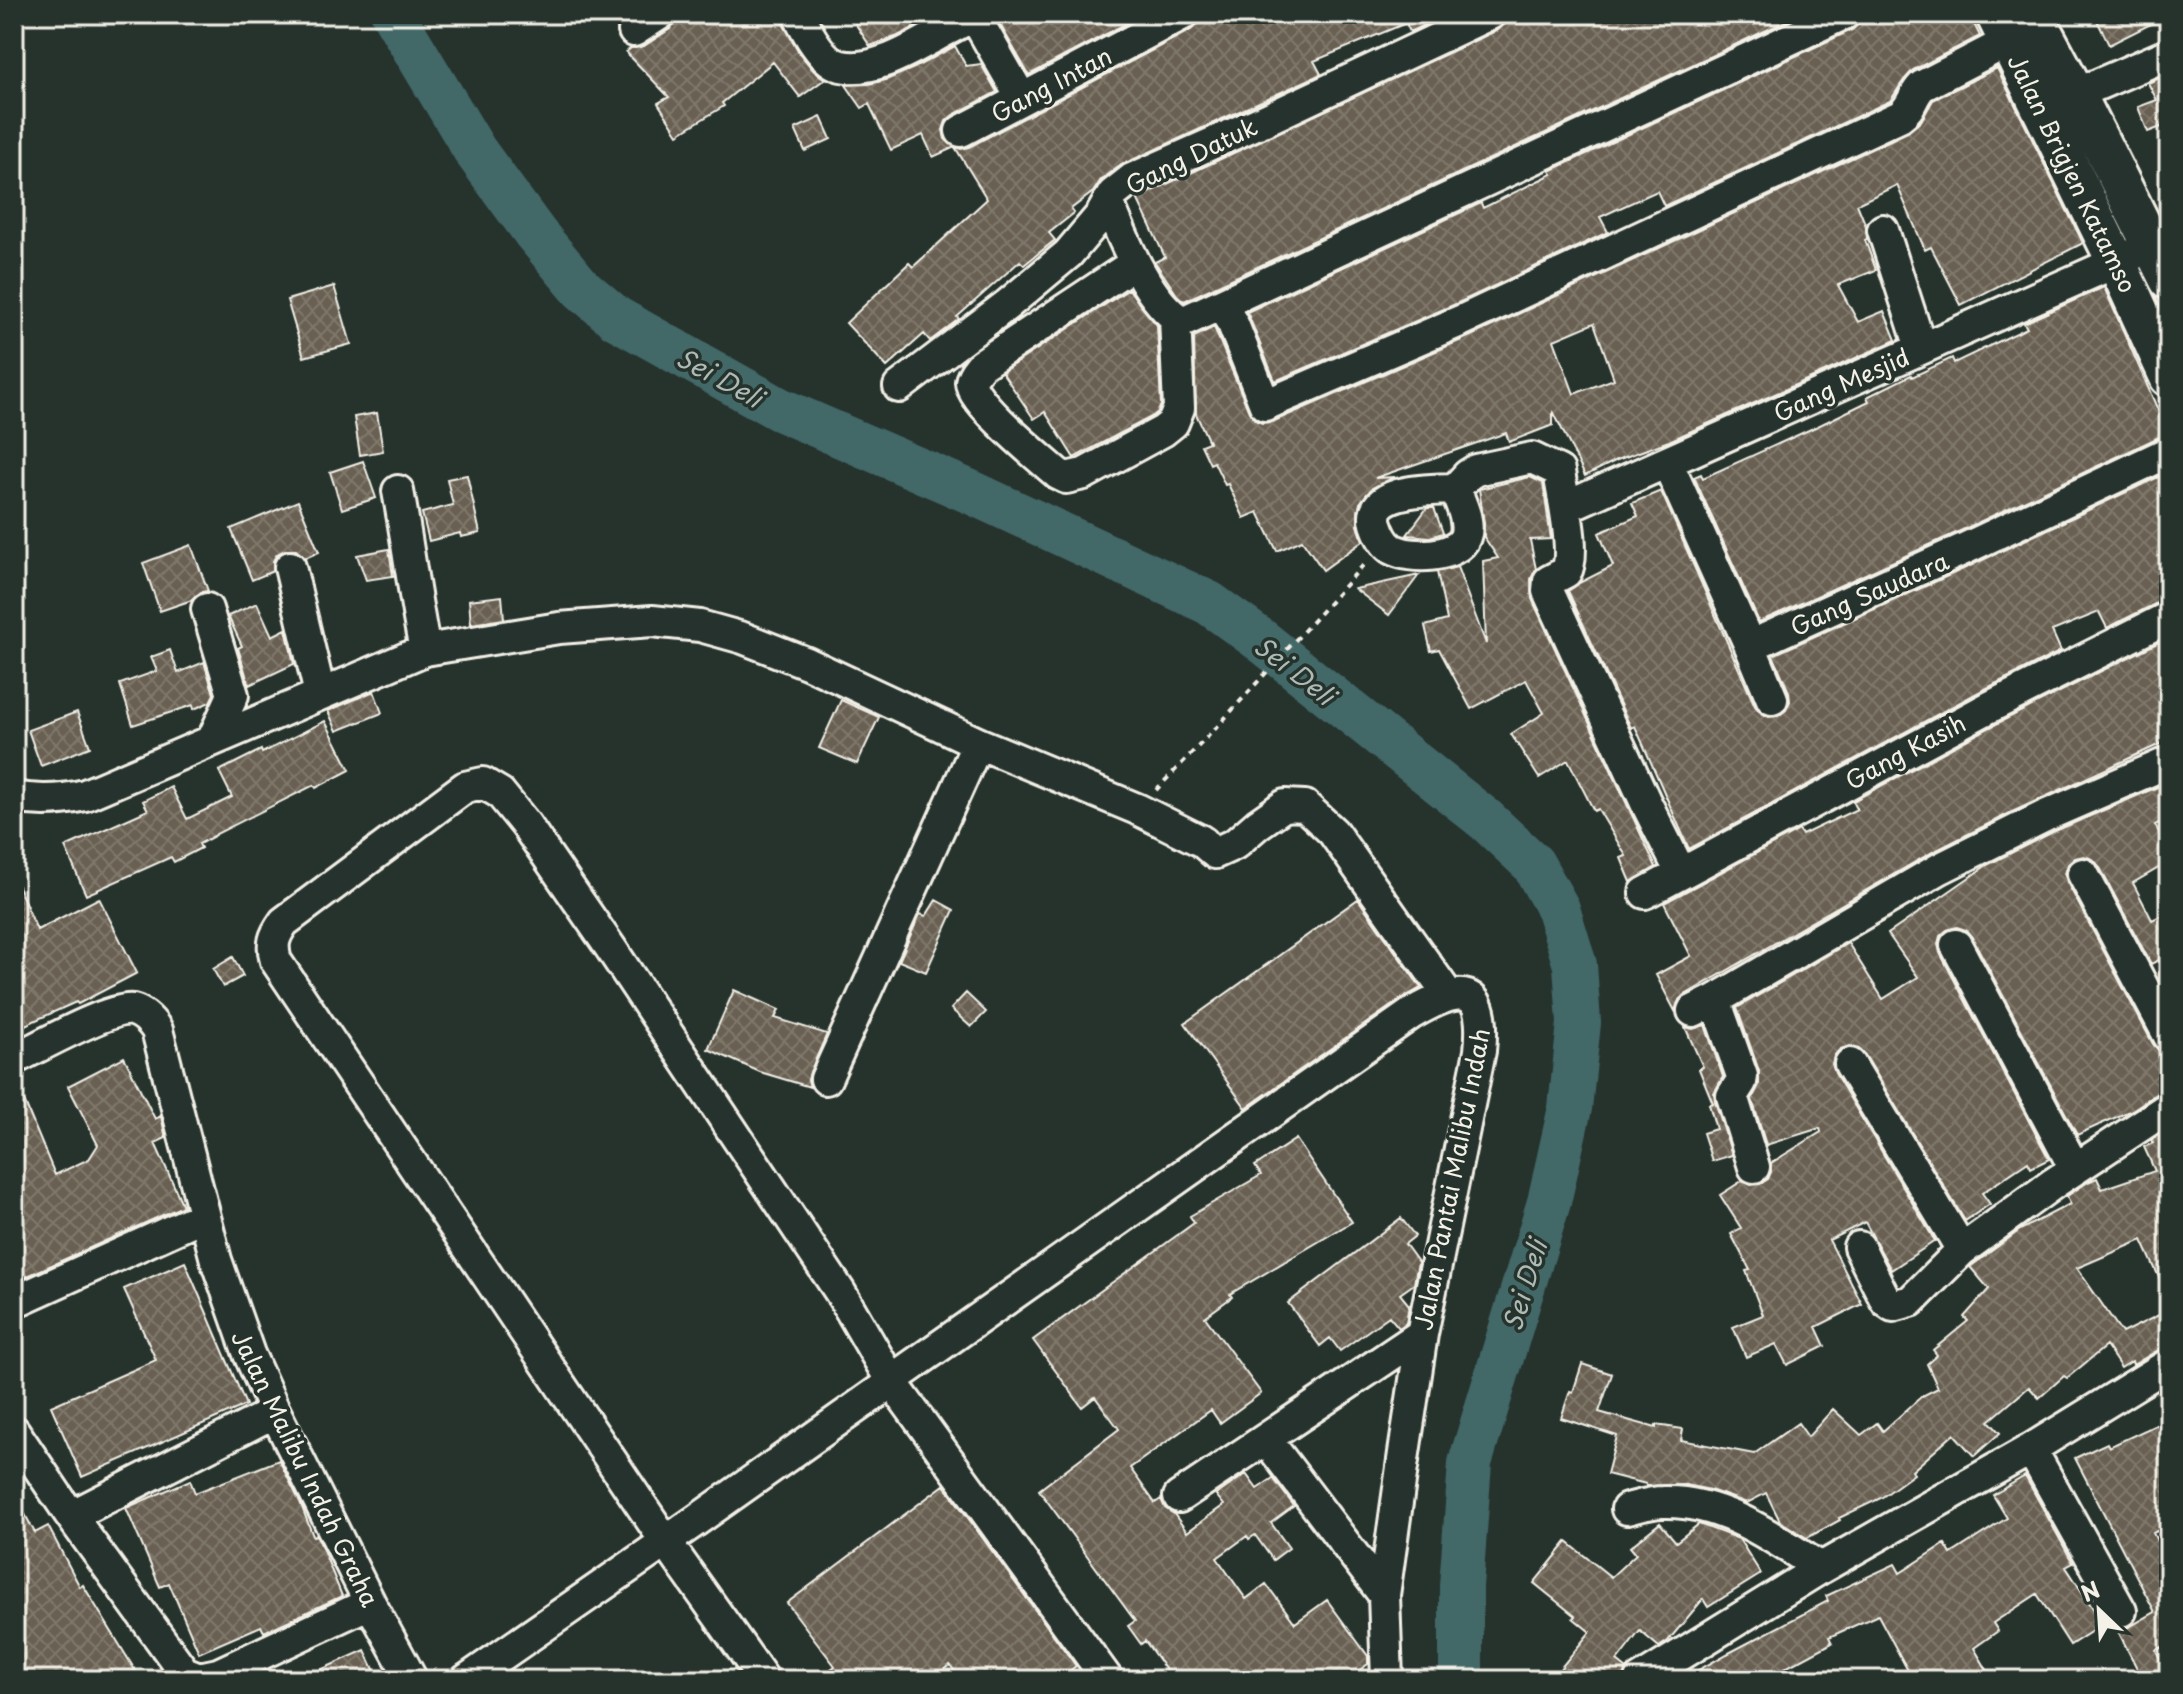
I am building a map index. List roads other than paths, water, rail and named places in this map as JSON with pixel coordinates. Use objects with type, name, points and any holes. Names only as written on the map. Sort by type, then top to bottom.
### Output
[{"type":"main road","name":"Jalan Brigjen Katamso","points":[[2013,23],[2076,94],[2161,242],[2169,280]]},
{"type":"main road","name":"Jalan Brigjen Katamso","points":[[2013,23],[2169,377]]},
{"type":"street","points":[[634,31],[660,14]]},
{"type":"street","points":[[798,14],[823,53],[841,66],[861,66],[887,60],[973,15],[1022,99]]},
{"type":"street","name":"Gang Intan","points":[[961,131],[1183,14]]},
{"type":"street","name":"Gang Datuk","points":[[899,387],[1068,254],[1090,229],[1113,194],[1132,179],[1490,14]]},
{"type":"street","points":[[1176,325],[1844,14]]},
{"type":"street","points":[[1221,305],[1233,324],[1265,405],[1465,319],[1900,116],[1909,110],[1922,86],[2013,23]]},
{"type":"street","points":[[2076,94],[2169,54]]},
{"type":"street","points":[[1108,202],[1135,263],[1162,304],[1175,317],[1179,408],[1173,423],[1163,431],[1084,474],[1066,478],[981,404],[971,385],[972,378],[981,365],[1135,263]]},
{"type":"street","points":[[1883,230],[1921,348]]},
{"type":"street","name":"Gang Mesjid","points":[[1566,507],[2161,242]]},
{"type":"street","name":"Gang Saudara","points":[[1750,646],[2169,452]]},
{"type":"street","points":[[1455,489],[1466,528],[1465,538],[1457,546],[1423,556],[1393,549],[1384,542],[1375,519],[1377,509],[1394,496],[1418,490],[1455,489],[1476,470],[1532,458],[1559,471],[1566,507],[1569,566],[1566,572],[1549,581],[1548,591],[1681,873]]},
{"type":"street","points":[[1667,462],[1772,699]]},
{"type":"street","points":[[398,491],[425,650]]},
{"type":"street","points":[[290,567],[320,694]]},
{"type":"street","points":[[207,609],[233,695],[212,741]]},
{"type":"street","name":"Gang Kasih","points":[[1645,893],[1988,708],[2169,617]]},
{"type":"street","points":[[14,797],[60,801],[85,795],[425,650],[559,628],[652,621],[700,626],[743,638],[807,663],[978,743],[1137,809],[1202,841],[1215,853],[1235,844],[1285,805],[1305,806],[1333,832],[1448,995]]},
{"type":"street","points":[[826,1079],[978,743]]},
{"type":"street","points":[[1754,1167],[1732,1096],[1742,1076],[1704,1005],[1939,869],[2045,816],[2169,762]]},
{"type":"street","points":[[764,1680],[666,1542],[276,961],[272,947],[276,933],[284,922],[465,787],[483,783],[500,793],[526,825],[840,1292],[892,1382],[1108,1680]]},
{"type":"street","points":[[2083,874],[2169,1036]]},
{"type":"street","points":[[1956,945],[2075,1169]]},
{"type":"street","name":"Jalan Pantai Malibu Indah","points":[[466,1680],[666,1542],[1411,1014],[1457,993],[1472,997],[1478,1006],[1483,1027],[1422,1334],[1384,1595],[1387,1680]]},
{"type":"street","name":"Jalan Malibu Indah Graha","points":[[14,1059],[121,1010],[133,1010],[152,1022],[157,1030],[204,1216],[231,1307],[249,1354],[370,1603],[412,1680]]},
{"type":"street","points":[[1850,1064],[1962,1250]]},
{"type":"street","points":[[1859,1247],[1889,1304],[1897,1306],[1911,1301],[1962,1250],[2075,1169],[2169,1107]]},
{"type":"street","points":[[14,1302],[204,1216]]},
{"type":"street","points":[[1179,1497],[1422,1334]]},
{"type":"street","points":[[1640,1680],[1821,1568],[2031,1449],[2169,1364]]},
{"type":"street","points":[[71,1516],[275,1412]]},
{"type":"street","points":[[14,1431],[71,1516],[184,1672],[199,1678],[218,1674],[370,1603]]},
{"type":"street","points":[[1266,1439],[1384,1595]]},
{"type":"street","points":[[2031,1449],[2121,1611]]},
{"type":"street","points":[[1627,1509],[1666,1502],[1711,1509],[1743,1520],[1821,1568]]},
{"type":"waterway","name":"Sei Deli","points":[[393,14],[475,151],[535,233],[581,288],[616,318],[779,409],[973,493],[1209,603],[1262,641],[1486,820],[1533,864],[1558,909],[1575,965],[1579,1023],[1570,1108],[1549,1202],[1470,1463],[1461,1586],[1461,1680]]}]
